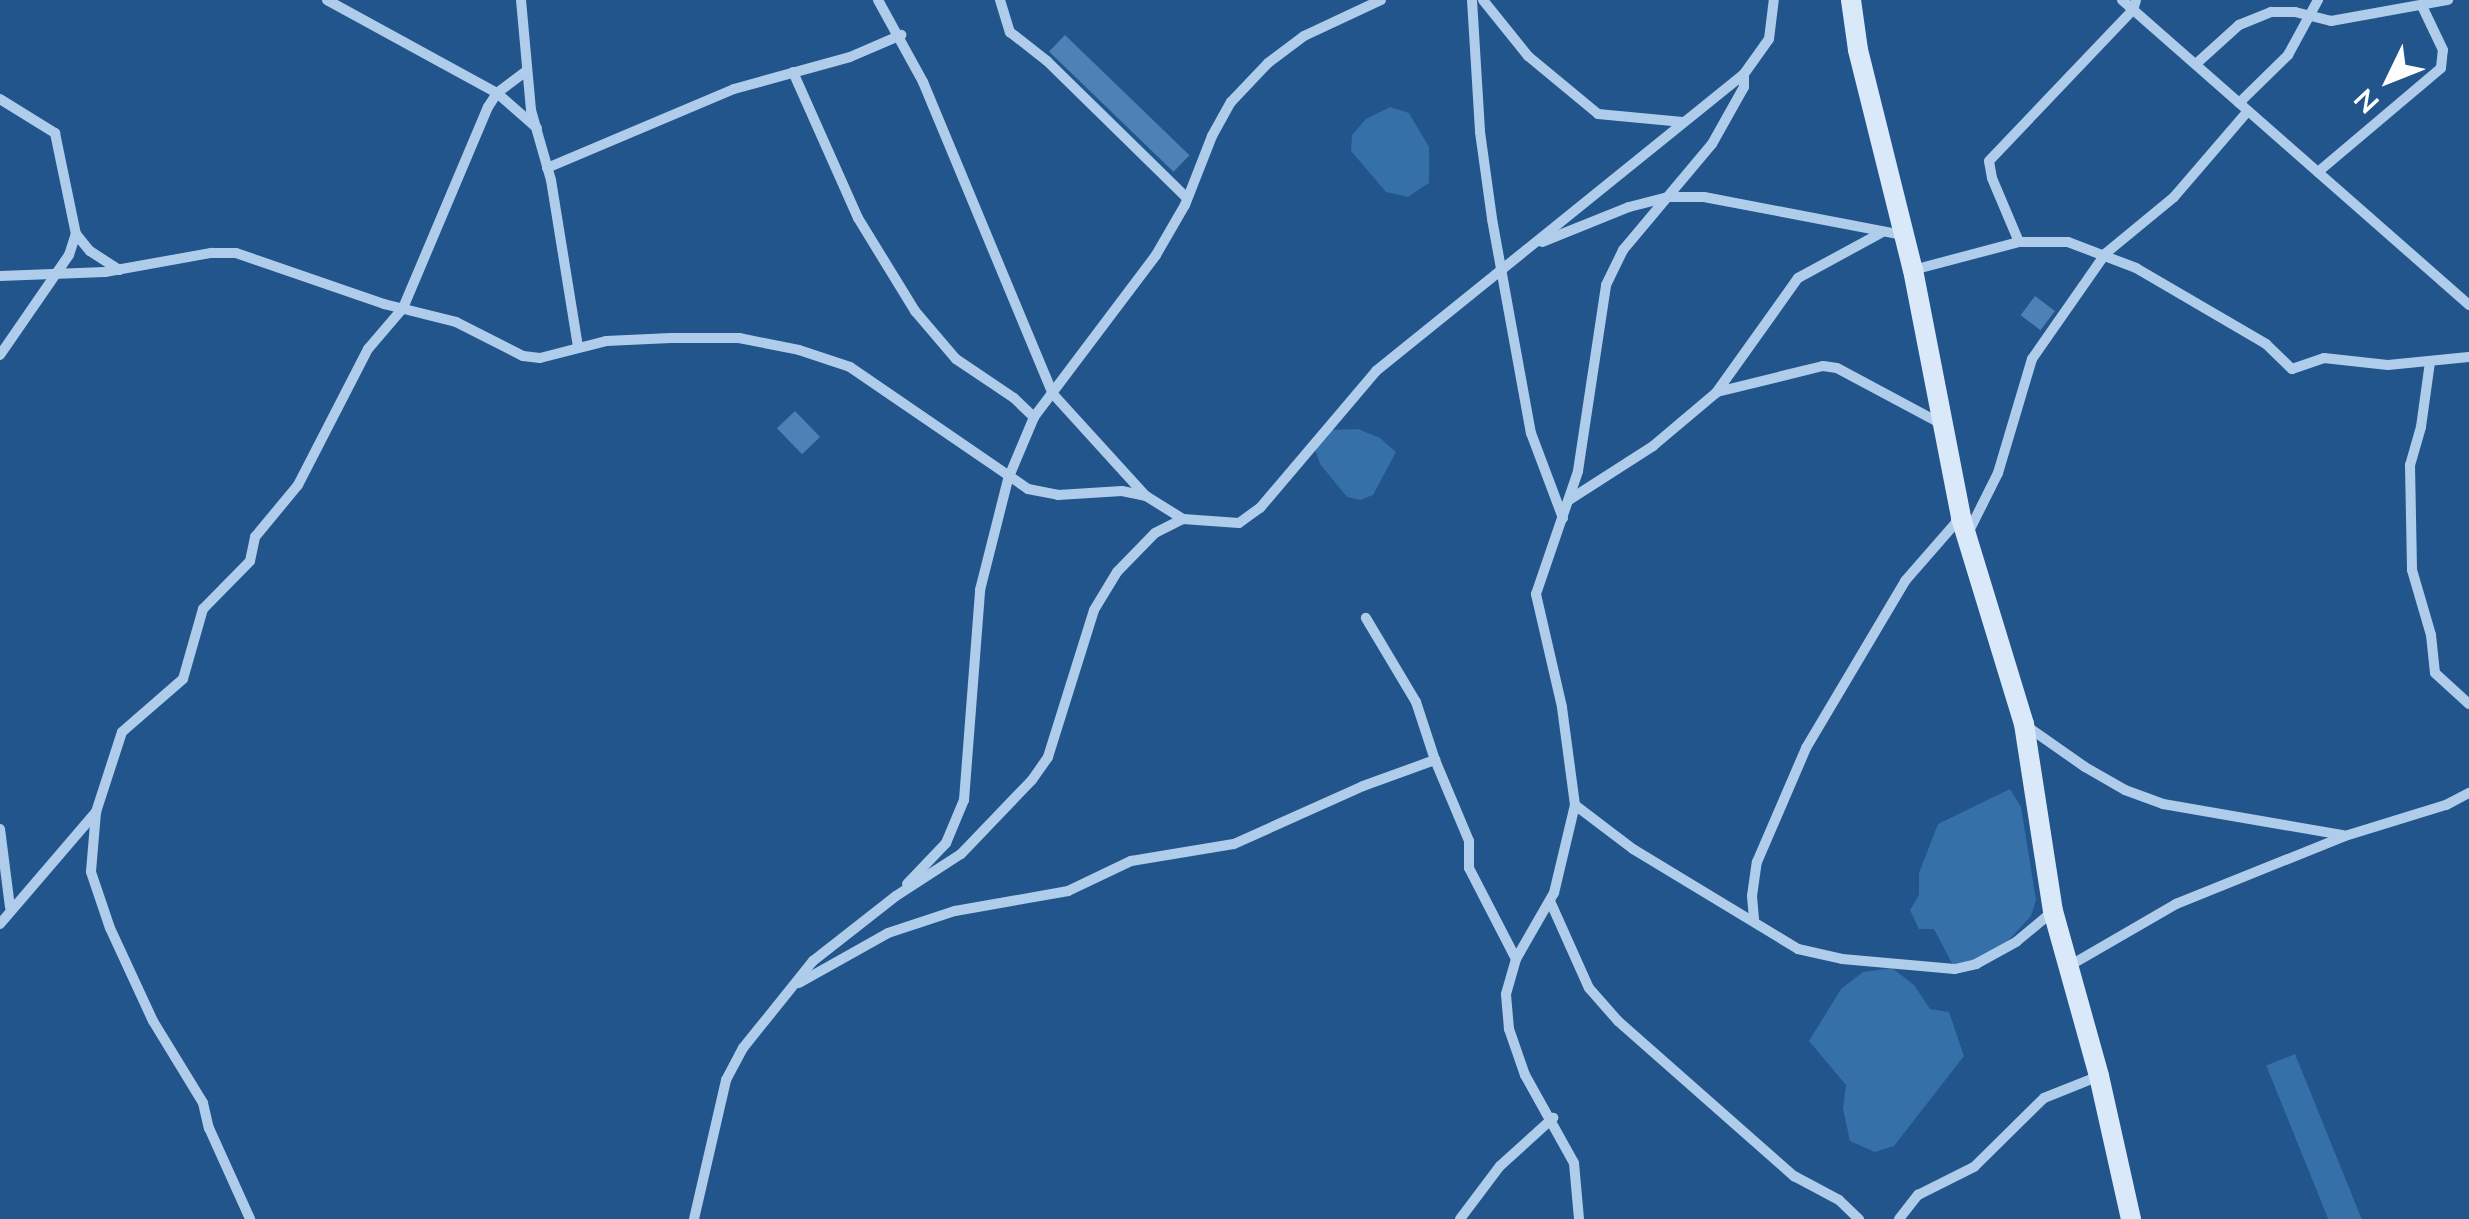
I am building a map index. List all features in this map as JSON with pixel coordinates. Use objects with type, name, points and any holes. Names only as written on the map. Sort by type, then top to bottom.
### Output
[{"type":"street","points":[[327,0],[497,93],[538,129]]},
{"type":"street","points":[[521,0],[525,72],[548,168],[578,346]]},
{"type":"street","points":[[878,0],[901,36],[1052,394],[1146,496],[1183,520]]},
{"type":"street","points":[[1000,0],[1010,32],[1048,62],[1187,198]]},
{"type":"street","points":[[896,896],[946,842],[964,800],[980,590],[1008,479],[1034,417],[1156,255],[1231,102],[1268,63],[1304,36],[1381,0]]},
{"type":"street","points":[[1472,0],[1480,132],[1531,433],[1563,519]]},
{"type":"street","points":[[1483,0],[1528,56],[1598,114],[1683,122]]},
{"type":"street","points":[[694,1219],[726,1080],[744,1048],[813,961],[896,896],[962,854],[1032,780],[1048,757],[1058,731],[1094,610],[1117,572],[1155,533],[1183,520],[1239,523],[1260,508],[1376,371],[1504,272],[1744,74],[1769,39],[1774,0]]},
{"type":"street","points":[[1852,0],[1858,50],[1913,270],[1964,527],[2024,724],[2054,911],[2100,1076],[2131,1219]]},
{"type":"street","points":[[2122,0],[2134,5],[2469,304]]},
{"type":"street","points":[[1754,920],[1752,896],[1757,862],[1806,748],[1904,581],[1964,527],[1998,473],[2026,370],[2106,253],[2174,196],[2282,62],[2318,0]]},
{"type":"street","points":[[2197,63],[2221,39],[2254,17],[2283,10],[2331,21],[2448,0]]},
{"type":"street","points":[[2019,242],[1992,178],[1989,161],[2134,5]]},
{"type":"street","points":[[2318,172],[2440,68],[2443,50],[2422,6]]},
{"type":"street","points":[[548,168],[734,89],[850,56],[901,36]]},
{"type":"street","points":[[250,1219],[208,1128],[203,1103],[153,1021],[110,928],[91,872],[96,812],[122,732],[183,679],[203,609],[250,561],[255,536],[298,485],[368,350],[403,308],[456,176],[497,93],[525,72]]},
{"type":"street","points":[[793,72],[858,218],[916,311],[956,359],[1034,417]]},
{"type":"street","points":[[1578,1219],[1574,1163],[1553,1118],[1525,1075],[1509,1029],[1506,994],[1516,959],[1550,901],[1566,859],[1575,806],[1562,707],[1536,594],[1578,471],[1606,285],[1623,250],[1712,144],[1744,87],[1744,74]]},
{"type":"street","points":[[0,98],[55,133],[76,234],[90,251],[120,270]]},
{"type":"street","points":[[1532,246],[1629,207],[1668,197],[1704,197],[1904,236]]},
{"type":"street","points":[[1569,500],[1653,446],[1716,393],[1798,278],[1880,233]]},
{"type":"street","points":[[0,356],[57,274],[76,234]]},
{"type":"street","points":[[1913,270],[2019,242],[2068,242],[2106,253],[2266,344],[2287,368],[2299,370],[2324,358],[2388,365],[2469,358]]},
{"type":"street","points":[[0,276],[120,270],[210,252],[236,253],[456,322],[523,356],[540,358],[578,346],[739,338],[833,360],[978,452],[1008,479],[1028,489],[1058,495],[1122,491],[1146,496]]},
{"type":"street","points":[[2430,362],[2422,426],[2410,465],[2412,570],[2431,635],[2435,672],[2469,704]]},
{"type":"street","points":[[1716,393],[1823,366],[1837,368],[1943,424]]},
{"type":"street","points":[[1366,618],[1416,702],[1468,842],[1469,868],[1516,959]]},
{"type":"street","points":[[2024,724],[2098,775],[2163,804],[2345,836]]},
{"type":"street","points":[[790,988],[888,933],[955,911],[1068,891],[1131,861],[1234,844],[1362,786],[1435,760]]},
{"type":"street","points":[[2069,967],[2176,904],[2345,836],[2446,805],[2469,793]]},
{"type":"street","points":[[1575,806],[1633,849],[1798,949],[1842,959],[1954,969],[1976,964],[2016,942],[2054,911]]},
{"type":"street","points":[[0,924],[10,907],[96,812]]},
{"type":"street","points":[[0,829],[10,907]]},
{"type":"street","points":[[1550,901],[1589,988],[1618,1021],[1794,1176],[1839,1200],[1860,1219]]},
{"type":"street","points":[[1899,1219],[1918,1195],[1974,1166],[2044,1098],[2100,1076]]},
{"type":"street","points":[[1460,1219],[1500,1166],[1553,1118]]},
{"type":"shaded area","points":[[1390,107],[1409,113],[1429,147],[1429,183],[1408,197],[1386,192],[1351,151],[1352,135],[1366,119]]},
{"type":"shaded area","points":[[1358,429],[1380,438],[1396,452],[1373,495],[1360,500],[1347,497],[1320,464],[1314,447],[1328,430]]},
{"type":"shaded area","points":[[2010,789],[2021,807],[2036,900],[2031,916],[2006,943],[1976,964],[1955,969],[1934,929],[1919,929],[1910,910],[1919,895],[1919,873],[1938,824]]},
{"type":"shaded area","points":[[1892,968],[1914,985],[1930,1009],[1949,1012],[1964,1056],[1894,1146],[1875,1152],[1850,1141],[1843,1109],[1846,1085],[1809,1041],[1841,989],[1863,972]]},
{"type":"shaded area","points":[[2295,1054],[2362,1219],[2328,1219],[2266,1066]]},
{"type":"building","points":[[1065,35],[1189,155],[1173,172],[1049,52]]},
{"type":"building","points":[[2035,296],[2055,311],[2041,330],[2021,315]]},
{"type":"building","points":[[795,411],[820,437],[802,454],[777,428]]}]
